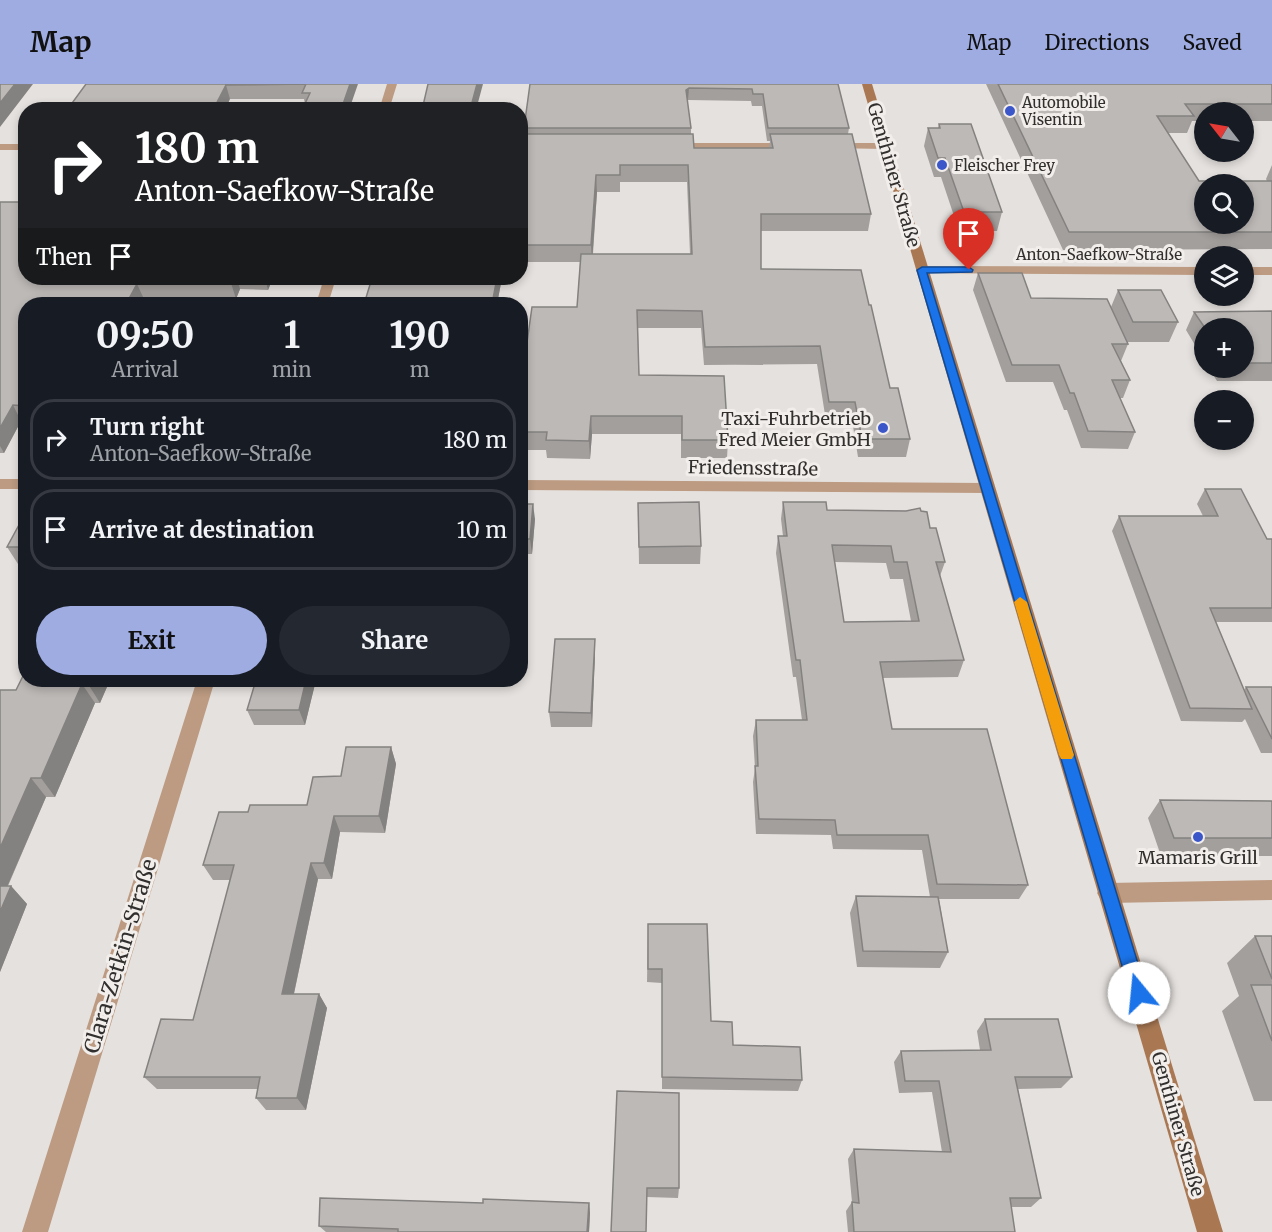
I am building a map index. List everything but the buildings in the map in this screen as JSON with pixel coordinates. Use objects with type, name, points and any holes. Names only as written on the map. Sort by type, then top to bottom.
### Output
[{"type":"main road","name":"Genthiner Straße","points":[[867,84],[1210,1232]]},
{"type":"street","points":[[386,102],[392,84]]},
{"type":"street","points":[[651,146],[885,146]]},
{"type":"street","points":[[0,147],[18,147]]},
{"type":"street","name":"Anton-Saefkow-Straße","points":[[922,270],[1194,271]]},
{"type":"street","points":[[1254,271],[1272,271]]},
{"type":"street","points":[[0,484],[18,484]]},
{"type":"street","name":"Friedensstraße","points":[[528,485],[986,488]]},
{"type":"street","name":"Clara-Zetkin-Straße","points":[[34,1232],[204,687]]},
{"type":"street","points":[[1108,893],[1272,890]]},
{"type":"slow traffic","points":[[1020,602],[1067,755]]},
{"type":"place","name":"Automobile Visentin","points":[[1010,111]]},
{"type":"place","name":"Fleischer Frey","points":[[942,165]]},
{"type":"place","name":"Taxi-Fuhrbetrieb Fred Meier GmbH","points":[[883,428]]},
{"type":"place","name":"Mamaris Grill","points":[[1198,837]]},
{"type":"route","points":[[969,270],[922,270],[1139,993]]}]
